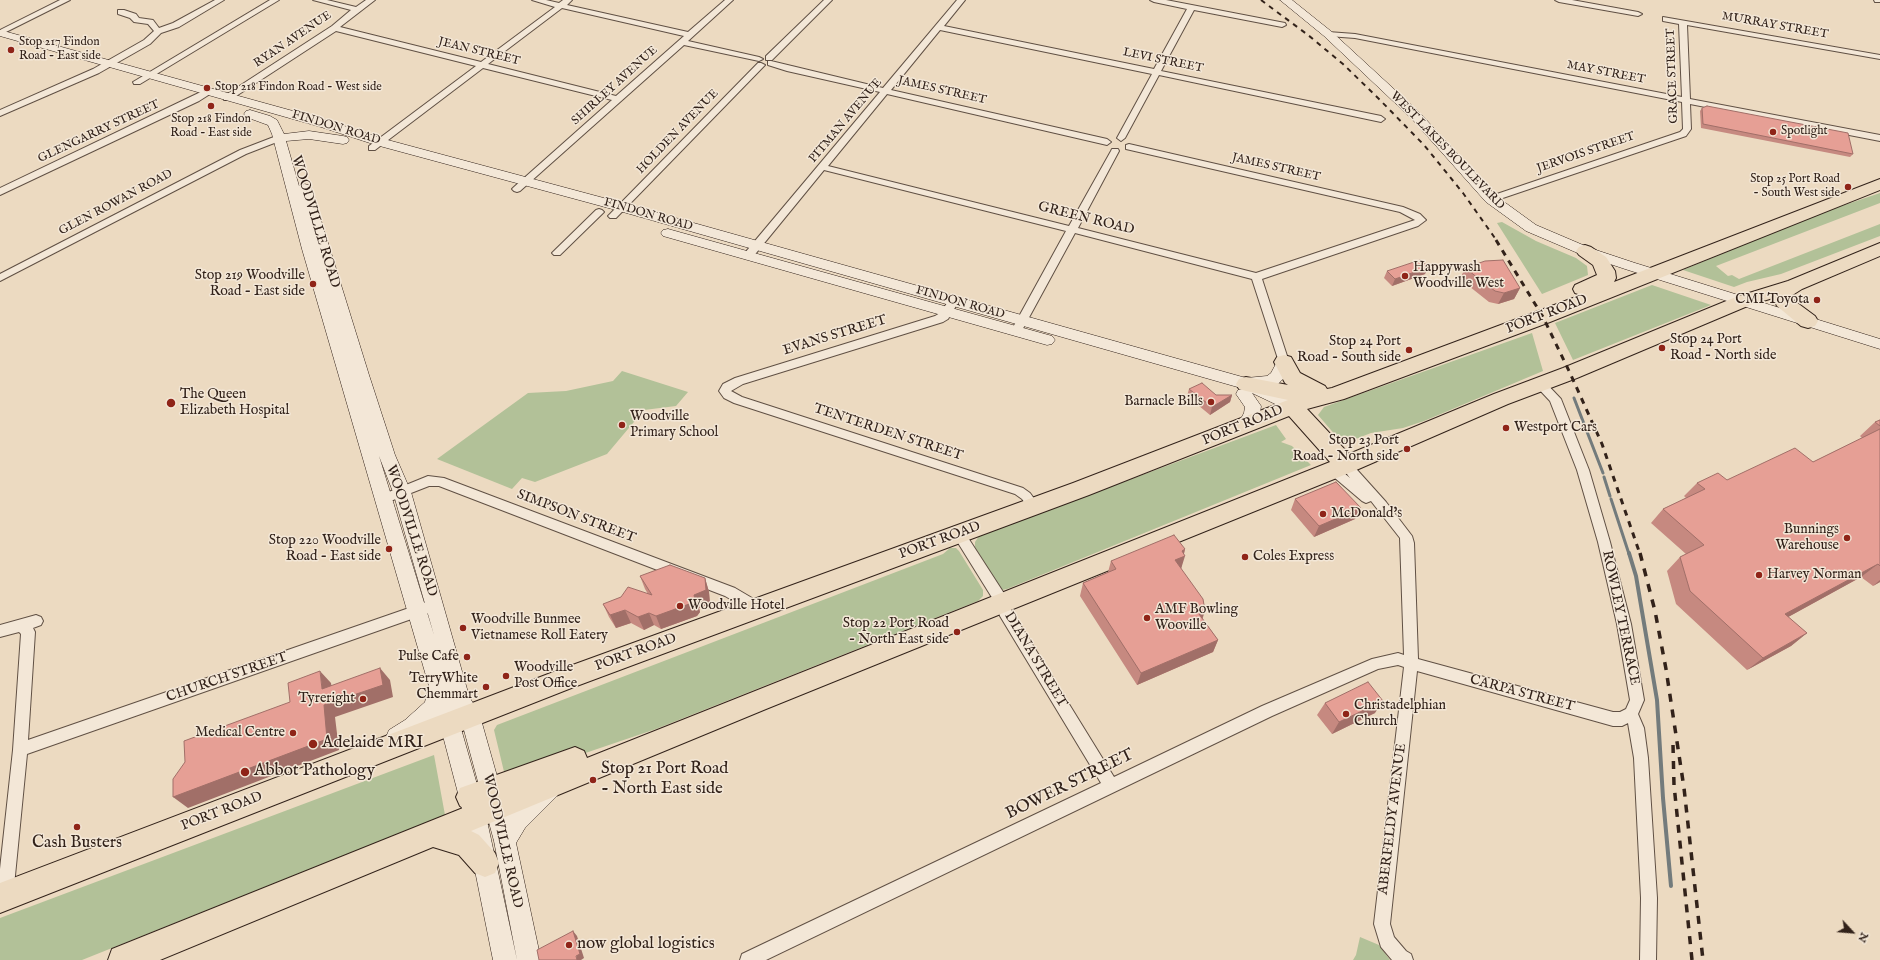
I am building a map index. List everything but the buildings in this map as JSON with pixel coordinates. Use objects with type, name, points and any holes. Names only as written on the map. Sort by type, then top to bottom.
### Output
[{"type":"highway","name":"PORT ROAD","points":[[3,897],[365,756],[751,610],[1034,507],[1286,409],[1337,394],[1436,357],[1654,274],[1880,184]]},
{"type":"highway","points":[[1735,299],[1795,285],[1880,248]]},
{"type":"highway","points":[[1436,357],[1434,347],[1538,308],[1607,278],[1606,271],[1600,261],[1585,251]]},
{"type":"highway","points":[[483,803],[557,782],[1002,602],[1339,468],[1540,384],[1735,299],[1761,282],[1790,276],[1817,276]]},
{"type":"highway","points":[[1795,285],[1781,294],[1784,302],[1808,322]]},
{"type":"highway","points":[[1284,362],[1292,378],[1321,392],[1337,394]]},
{"type":"highway","points":[[1245,389],[1293,393],[1337,394]]},
{"type":"highway","points":[[1286,409],[1339,468]]},
{"type":"highway","points":[[123,960],[433,833],[483,803],[584,756],[648,745]]},
{"type":"highway","points":[[433,833],[459,840],[469,845],[485,863]]},
{"type":"main road","name":"WEST LAKES BOULEVARD","points":[[1285,0],[1328,34],[1416,116],[1491,199],[1504,210],[1531,228],[1585,251],[1654,274],[1880,344]]},
{"type":"main road","name":"FINDON ROAD","points":[[0,37],[109,63],[273,110],[335,128],[376,145]]},
{"type":"main road","name":"FINDON ROAD","points":[[0,37],[96,71],[266,118],[286,137],[303,141],[323,136],[376,145],[1245,389],[1266,404],[1286,409]]},
{"type":"main road","name":"WOODVILLE ROAD","points":[[273,110],[287,122],[286,137],[309,249],[357,414],[366,437],[383,499],[460,699],[460,720],[483,803],[485,863],[505,960]]},
{"type":"main road","points":[[286,137],[335,128]]},
{"type":"main road","name":"WOODVILLE ROAD","points":[[286,137],[360,375],[402,492],[426,608],[439,686],[460,720]]},
{"type":"main road","name":"FINDON ROAD","points":[[522,185],[599,212],[617,212]]},
{"type":"main road","points":[[1245,426],[1252,413],[1253,406],[1245,389],[1277,378],[1284,362]]},
{"type":"main road","points":[[365,756],[412,728],[429,714],[434,708],[439,686]]},
{"type":"main road","points":[[505,841],[517,821],[557,782]]},
{"type":"main road","name":"WOODVILLE ROAD","points":[[483,803],[505,841],[528,960]]},
{"type":"street","points":[[0,37],[66,0]]},
{"type":"street","points":[[0,113],[96,71],[147,42],[158,31],[176,25],[220,0]]},
{"type":"street","points":[[137,82],[275,0]]},
{"type":"street","points":[[317,0],[357,9]]},
{"type":"street","name":"RYAN AVENUE","points":[[227,98],[335,28],[357,9],[372,0]]},
{"type":"street","points":[[536,0],[690,35]]},
{"type":"street","points":[[376,145],[568,0]]},
{"type":"street","name":"SHIRLEY AVENUE","points":[[522,185],[729,0]]},
{"type":"street","points":[[682,42],[760,62],[770,60],[828,0]]},
{"type":"street","name":"PITMAN AVENUE","points":[[753,251],[961,0]]},
{"type":"street","points":[[1154,0],[1282,25]]},
{"type":"street","points":[[1559,0],[1638,14]]},
{"type":"street","points":[[1625,12],[1626,0]]},
{"type":"street","points":[[1120,138],[1192,7]]},
{"type":"street","points":[[121,12],[133,16],[137,20],[150,22],[158,31]]},
{"type":"street","name":"MURRAY STREET","points":[[1666,19],[1880,57]]},
{"type":"street","name":"GRACE STREET","points":[[1683,22],[1687,130]]},
{"type":"street","name":"LEVI STREET","points":[[939,27],[1157,71],[1381,119]]},
{"type":"street","name":"JEAN STREET","points":[[335,28],[618,99]]},
{"type":"street","name":"MAY STREET","points":[[1328,34],[1355,36],[1880,138]]},
{"type":"street","name":"JAMES STREET","points":[[770,60],[790,69],[1107,142]]},
{"type":"street","name":"HOLDEN AVENUE","points":[[617,212],[760,62]]},
{"type":"street","name":"GLENGARRY STREET","points":[[0,192],[196,99],[207,92]]},
{"type":"street","name":"JERVOIS STREET","points":[[1491,199],[1683,134],[1687,130]]},
{"type":"street","name":"GLEN ROWAN ROAD","points":[[0,278],[243,152],[286,137]]},
{"type":"street","points":[[1120,138],[1128,143],[1129,147],[1122,151],[1115,151],[1107,146],[1107,142],[1111,139],[1120,138]]},
{"type":"street","name":"JAMES STREET","points":[[1129,147],[1403,210],[1417,216],[1421,220],[1415,224],[1256,277]]},
{"type":"street","points":[[1019,326],[1115,151]]},
{"type":"street","name":"GREEN ROAD","points":[[822,167],[1256,277]]},
{"type":"street","points":[[557,252],[599,212]]},
{"type":"street","points":[[1256,277],[1284,362]]},
{"type":"street","name":"EVANS STREET","points":[[728,395],[724,391],[727,387],[739,381],[939,319],[950,307]]},
{"type":"street","name":"ROWLEY TERRACE","points":[[1540,384],[1555,399],[1583,470],[1604,542],[1624,624],[1635,692],[1636,700],[1631,714]]},
{"type":"street","name":"TENTERDEN STREET","points":[[728,395],[1018,491],[1026,496],[1034,507]]},
{"type":"street","name":"ABERFELDY AVENUE","points":[[1339,468],[1348,482],[1380,511],[1386,512],[1406,536],[1408,543],[1411,664],[1382,924],[1386,941],[1400,957],[1405,960]]},
{"type":"street","name":"SIMPSON STREET","points":[[383,499],[428,481],[440,481],[730,592],[747,602],[751,610]]},
{"type":"street","name":"DIANA STREET","points":[[959,534],[1002,602],[1005,612],[1110,785]]},
{"type":"street","name":"CHURCH STREET","points":[[20,750],[426,608]]},
{"type":"street","points":[[0,631],[36,621]]},
{"type":"street","points":[[3,897],[20,750],[28,632],[21,625]]},
{"type":"street","name":"BOWER STREET","points":[[748,960],[1068,808],[1110,785],[1267,711],[1377,663],[1394,658],[1411,664]]},
{"type":"street","name":"CARPA STREET","points":[[1411,664],[1612,719],[1622,719],[1631,714]]},
{"type":"street","points":[[1631,714],[1637,728],[1641,758],[1649,898],[1648,960]]},
{"type":"green space","points":[[1880,193],[1880,203],[1716,266],[1728,276],[1732,275],[1739,279],[1880,224],[1880,236],[1781,274],[1747,282],[1734,287],[1683,270],[1812,216]]},
{"type":"green space","points":[[1502,222],[1536,241],[1576,258],[1587,266],[1588,275],[1542,294],[1497,223]]},
{"type":"green space","points":[[1652,285],[1711,305],[1573,360],[1555,323]]},
{"type":"green space","points":[[1532,333],[1543,371],[1424,421],[1403,428],[1371,433],[1343,444],[1318,415],[1324,407]]},
{"type":"green space","points":[[622,371],[688,392],[676,406],[644,410],[607,454],[535,482],[522,478],[512,489],[437,459],[528,393],[566,391],[613,381]]},
{"type":"green space","points":[[1276,425],[1286,439],[1281,442],[1292,446],[1311,465],[1007,589],[1002,590],[999,587],[975,547],[975,542],[979,536]]},
{"type":"green space","points":[[950,548],[956,548],[959,551],[983,590],[983,596],[978,601],[656,729],[506,780],[494,730],[497,725],[943,554]]},
{"type":"green space","points":[[434,755],[445,815],[82,960],[0,960],[0,918]]},
{"type":"green space","points":[[1360,937],[1379,945],[1390,960],[1353,960],[1356,955]]},
{"type":"waterway","points":[[1574,398],[1603,473]]},
{"type":"waterway","points":[[1604,477],[1610,496]]},
{"type":"waterway","points":[[1611,499],[1629,554]]},
{"type":"waterway","points":[[1629,553],[1636,576],[1657,700],[1663,798],[1671,886]]},
{"type":"railway","points":[[1261,0],[1308,35],[1343,64],[1380,100],[1424,145],[1463,193],[1497,241]]},
{"type":"railway","points":[[1496,240],[1543,317],[1570,373],[1602,444],[1640,554]]},
{"type":"railway","points":[[1640,553],[1655,611],[1666,669],[1684,788],[1703,960]]},
{"type":"railway","points":[[1673,745],[1674,785],[1692,960]]},
{"type":"place","name":"Stop 217 Findon Road - East side","points":[[11,50]]},
{"type":"place","name":"Stop 218 Findon Road - West side","points":[[207,88]]},
{"type":"place","name":"Stop 218 Findon Road - East side","points":[[211,106]]},
{"type":"place","name":"Spotlight","points":[[1773,132]]},
{"type":"place","name":"Stop 25 Port Road - South West side","points":[[1848,187]]},
{"type":"place","name":"Happywash Woodville West","points":[[1405,276]]},
{"type":"place","name":"Stop 219 Woodville Road - East side","points":[[313,284]]},
{"type":"place","name":"CMI Toyota","points":[[1817,300]]},
{"type":"place","name":"Stop 24 Port Road - North side","points":[[1662,348]]},
{"type":"place","name":"Stop 24 Port Road - South side","points":[[1409,350]]},
{"type":"place","name":"Barnacle Bills","points":[[1211,402]]},
{"type":"place","name":"The Queen Elizabeth Hospital","points":[[171,403]]},
{"type":"place","name":"Woodville Primary School","points":[[622,425]]},
{"type":"place","name":"Westport Cars","points":[[1506,428]]},
{"type":"place","name":"Stop 23 Port Road - North side","points":[[1407,449]]},
{"type":"place","name":"McDonald's","points":[[1323,514]]},
{"type":"place","name":"Bunnings Warehouse","points":[[1847,538]]},
{"type":"place","name":"Stop 220 Woodville Road - East side","points":[[389,549]]},
{"type":"place","name":"Coles Express","points":[[1245,557]]},
{"type":"place","name":"Harvey Norman","points":[[1759,575]]},
{"type":"place","name":"Woodville Hotel","points":[[680,606]]},
{"type":"place","name":"AMF Bowling Wooville","points":[[1147,618]]},
{"type":"place","name":"Woodville Bunmee Vietnamese Roll Eatery","points":[[463,628]]},
{"type":"place","name":"Stop 22 Port Road - North East side","points":[[957,632]]},
{"type":"place","name":"Pulse Cafe","points":[[467,657]]},
{"type":"place","name":"Woodville Post Office","points":[[506,676]]},
{"type":"place","name":"TerryWhite Chemmart","points":[[486,687]]},
{"type":"place","name":"Tyreright","points":[[363,699]]},
{"type":"place","name":"Christadelphian Church","points":[[1346,714]]},
{"type":"place","name":"Medical Centre","points":[[293,733]]},
{"type":"place","name":"Adelaide MRI","points":[[313,744]]},
{"type":"place","name":"Abbot Pathology","points":[[245,772]]},
{"type":"place","name":"Stop 21 Port Road - North East side","points":[[593,780]]},
{"type":"place","name":"Cash Busters","points":[[77,827]]},
{"type":"place","name":"now global logistics","points":[[569,945]]}]
